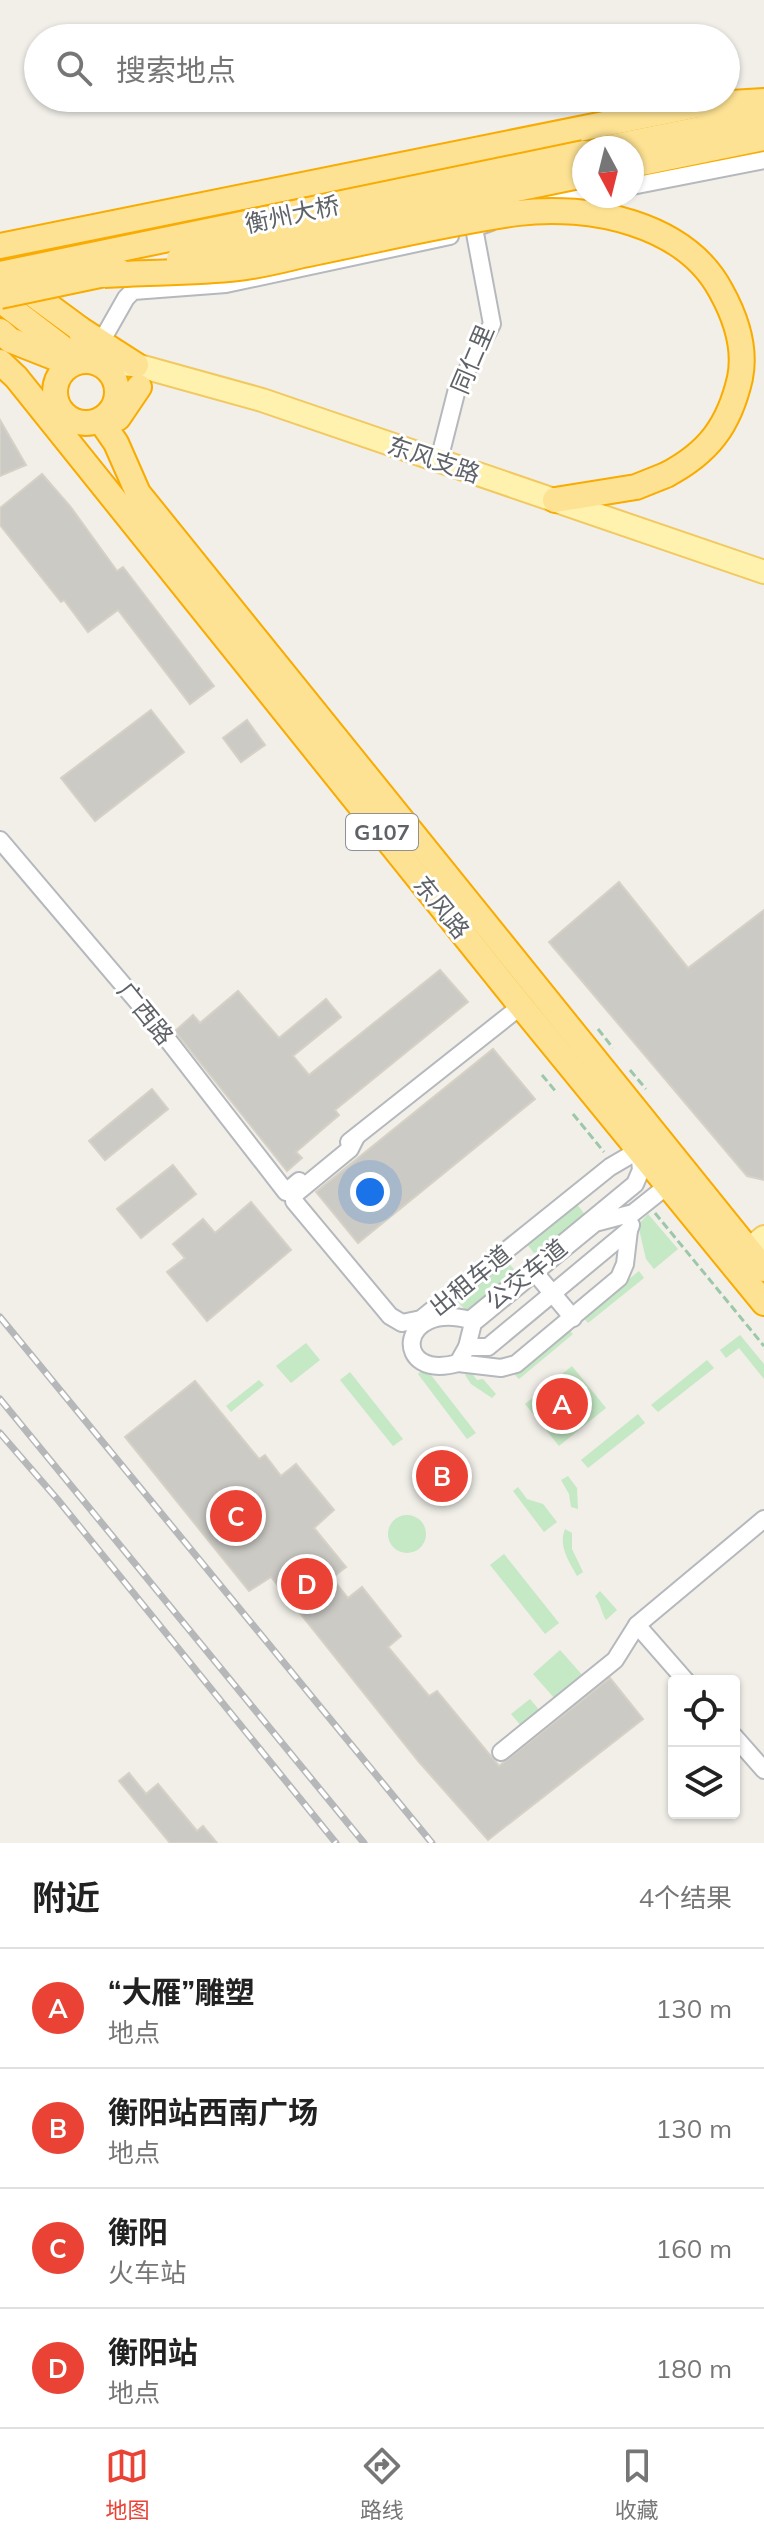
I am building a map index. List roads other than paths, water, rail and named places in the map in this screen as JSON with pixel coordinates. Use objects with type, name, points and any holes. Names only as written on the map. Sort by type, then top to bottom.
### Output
[{"type":"highway","points":[[740,102],[764,101]]},
{"type":"highway","points":[[0,246],[663,112]]},
{"type":"highway","points":[[644,140],[764,116]]},
{"type":"highway","points":[[644,163],[764,138]]},
{"type":"highway","name":"衡州大桥","points":[[0,274],[572,155]]},
{"type":"highway","name":"衡州大桥","points":[[0,298],[572,178]]},
{"type":"highway","points":[[104,275],[238,268],[520,213],[583,213],[638,224],[667,237],[696,257],[716,281],[731,309],[740,338],[743,365],[734,403],[717,435],[692,461],[636,487],[555,500]]},
{"type":"highway","name":"G107","points":[[0,274],[80,329],[89,358],[108,369],[117,386],[108,412],[84,423],[76,421],[8,369]]},
{"type":"highway","points":[[0,298],[89,358]]},
{"type":"highway","points":[[0,331],[10,340],[89,358],[138,376],[115,423],[116,443]]},
{"type":"highway","name":"G107","points":[[64,437],[55,389],[57,379],[89,358]]},
{"type":"highway","name":"东风路","points":[[8,369],[667,1186],[748,1250],[764,1303]]},
{"type":"highway","name":"东风路","points":[[108,412],[116,443],[138,493],[764,1269]]},
{"type":"main road","name":"东风支路","points":[[138,376],[262,400],[764,572]]},
{"type":"main road","name":"东风支路","points":[[138,376],[261,407],[764,581]]},
{"type":"main road","points":[[108,412],[138,376]]},
{"type":"street","points":[[740,92],[764,90]]},
{"type":"street","points":[[43,237],[46,231],[54,227],[625,112]]},
{"type":"street","points":[[644,184],[764,160]]},
{"type":"street","points":[[89,358],[133,291],[226,284],[452,236],[572,197]]},
{"type":"street","name":"同仁里","points":[[439,460],[457,389],[492,324],[474,228]]},
{"type":"street","name":"广西路","points":[[0,840],[147,1013],[293,1195]]},
{"type":"street","points":[[293,1195],[356,1137],[521,1006]]},
{"type":"street","name":"出租车道","points":[[293,1195],[299,1198],[392,1310],[401,1315],[419,1312],[571,1191],[586,1186],[639,1150]]},
{"type":"street","name":"公交车道","points":[[458,1363],[434,1367],[419,1361],[411,1345],[415,1331],[426,1321],[442,1316],[470,1320],[533,1270],[635,1184],[641,1170],[639,1150]]},
{"type":"street","points":[[640,1207],[629,1230],[625,1264],[619,1278],[573,1318],[516,1364],[501,1368],[458,1363],[467,1347],[473,1323],[533,1270],[595,1223],[640,1207],[667,1186]]},
{"type":"street","points":[[467,1347],[488,1347],[629,1230]]},
{"type":"street","points":[[533,1270],[573,1318]]},
{"type":"street","points":[[501,1752],[615,1660],[637,1625],[764,1519]]},
{"type":"street","points":[[637,1625],[681,1675]]},
{"type":"street","points":[[740,1743],[764,1770]]},
{"type":"railway","points":[[0,1317],[432,1843]]},
{"type":"railway","points":[[0,1399],[364,1843]]},
{"type":"railway","points":[[0,1433],[336,1843]]},
{"type":"place","name":"“大雁”雕塑","points":[[562,1404]]},
{"type":"place","name":"衡阳站西南广场","points":[[442,1476]]},
{"type":"place","name":"衡阳","points":[[236,1516]]},
{"type":"place","name":"衡阳站","points":[[307,1584]]}]
